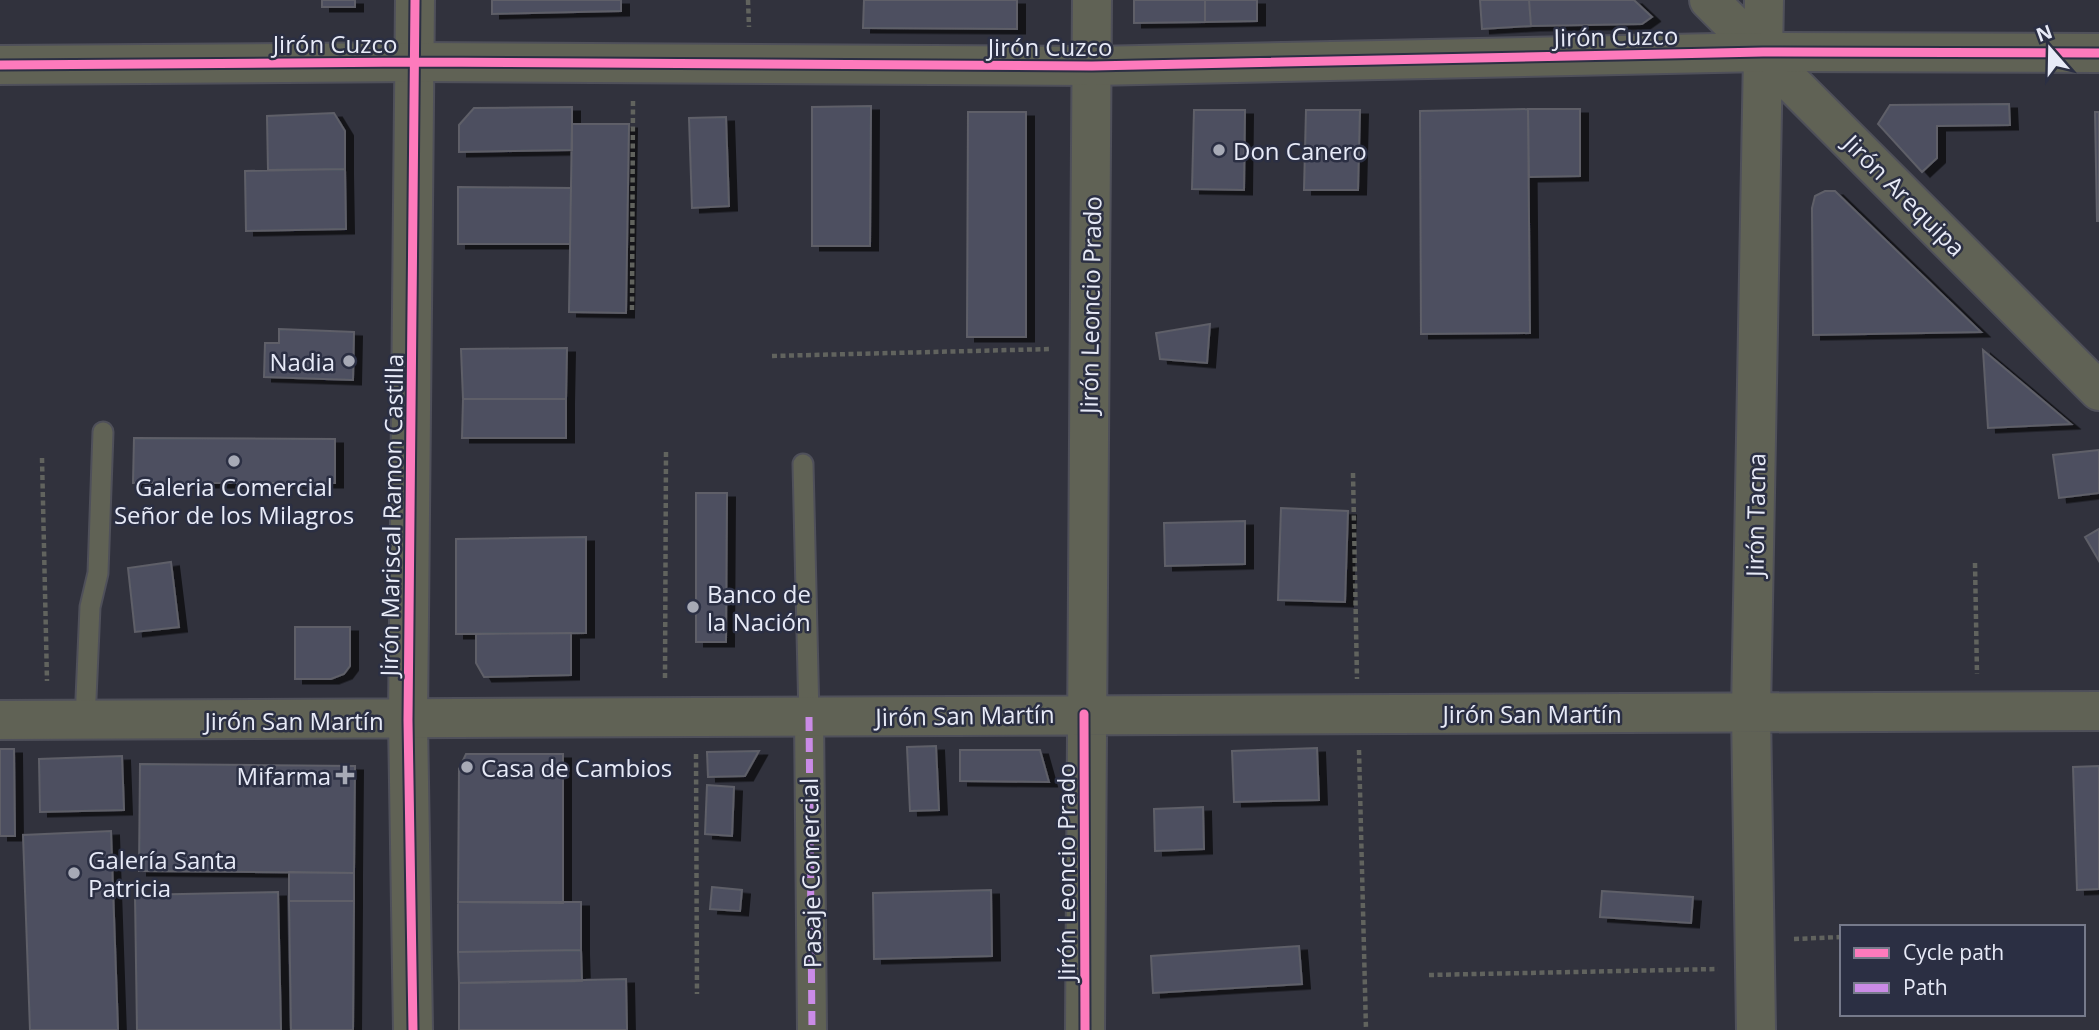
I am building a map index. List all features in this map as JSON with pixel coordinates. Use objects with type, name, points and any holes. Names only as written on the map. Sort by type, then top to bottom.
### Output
[{"type":"street","name":"Jirón Mariscal Ramon Castilla","points":[[413,1030],[408,720],[415,0]]},
{"type":"street","name":"Jirón Leoncio Prado","points":[[1085,1030],[1084,714],[1092,0]]},
{"type":"street","name":"Jirón Arequipa","points":[[1709,0],[2099,391]]},
{"type":"street","name":"Jirón Tacna","points":[[1756,1030],[1751,712],[1764,0]]},
{"type":"street","name":"Jirón Cuzco","points":[[0,65],[415,62],[1092,66],[1763,52],[2099,53]]},
{"type":"street","name":"Jirón San Martín","points":[[0,720],[2099,711]]},
{"type":"street","name":"Pasaje Comercial","points":[[808,717],[812,1030]]},
{"type":"lane","points":[[85,720],[90,607],[98,573],[103,432]]},
{"type":"lane","points":[[803,464],[808,717]]},
{"type":"path","points":[[632,310],[633,64]]},
{"type":"path","points":[[772,356],[1090,350]]},
{"type":"path","points":[[666,451],[666,681],[696,747],[697,994]]},
{"type":"path","points":[[42,458],[47,720]]},
{"type":"path","points":[[1353,473],[1366,1030]]},
{"type":"path","points":[[1975,563],[1978,711]]},
{"type":"path","points":[[1429,975],[1755,954],[1840,937]]},
{"type":"building","points":[[322,0],[355,0],[355,7],[322,7]]},
{"type":"building","points":[[492,0],[621,0],[621,11],[492,14]]},
{"type":"building","points":[[864,0],[1017,0],[1017,29],[863,28]]},
{"type":"building","points":[[1134,0],[1205,0],[1205,22],[1134,23]]},
{"type":"building","points":[[1205,0],[1257,0],[1257,21],[1205,22]]},
{"type":"building","points":[[1480,0],[1529,0],[1531,26],[1482,29]]},
{"type":"building","points":[[1529,0],[1634,0],[1652,17],[1642,24],[1531,26]]},
{"type":"building","points":[[2009,104],[2010,125],[1937,126],[1937,158],[1922,172],[1878,124],[1890,105]]},
{"type":"building","points":[[871,106],[870,246],[812,246],[812,107]]},
{"type":"building","points":[[572,107],[572,150],[459,152],[459,125],[474,108]]},
{"type":"building","points":[[1528,109],[1580,109],[1580,176],[1529,177]]},
{"type":"building","points":[[1528,109],[1530,333],[1421,334],[1420,111]]},
{"type":"building","name":"Don Canero","points":[[1194,110],[1245,110],[1244,190],[1192,189]]},
{"type":"building","points":[[1306,110],[1360,110],[1358,190],[1304,190]]},
{"type":"building","points":[[968,112],[1026,112],[1026,337],[967,337]]},
{"type":"building","points":[[2095,112],[2099,112],[2099,221],[2097,221]]},
{"type":"building","points":[[334,113],[345,131],[345,169],[268,170],[267,116]]},
{"type":"building","points":[[726,117],[729,206],[692,208],[689,118]]},
{"type":"building","points":[[572,124],[629,124],[626,313],[569,312]]},
{"type":"building","points":[[345,169],[346,229],[246,231],[245,171]]},
{"type":"building","points":[[458,187],[571,188],[570,244],[458,244]]},
{"type":"building","points":[[1825,191],[1835,191],[1981,332],[1813,335],[1812,208],[1815,196]]},
{"type":"building","points":[[1210,324],[1207,363],[1160,359],[1156,333]]},
{"type":"building","points":[[279,329],[354,332],[353,380],[264,377],[265,343],[279,343]]},
{"type":"building","points":[[567,348],[566,399],[463,399],[461,349]]},
{"type":"building","points":[[1983,350],[2071,424],[1988,428]]},
{"type":"building","points":[[463,399],[566,399],[566,438],[462,438]]},
{"type":"building","name":"Galeria Comercial Señor de los Milagros","points":[[134,438],[335,439],[335,483],[133,483]]},
{"type":"building","points":[[2099,450],[2099,493],[2059,498],[2053,455]]},
{"type":"building","points":[[696,493],[727,493],[726,642],[696,642]]},
{"type":"building","points":[[1281,508],[1348,511],[1345,602],[1278,600]]},
{"type":"building","points":[[1245,521],[1245,564],[1165,566],[1164,523]]},
{"type":"building","points":[[2099,529],[2099,561],[2085,537]]},
{"type":"building","points":[[586,537],[586,633],[456,634],[456,539]]},
{"type":"building","points":[[171,562],[179,627],[135,632],[128,568]]},
{"type":"building","points":[[295,627],[350,627],[350,666],[344,674],[331,679],[295,679]]},
{"type":"building","points":[[571,633],[571,675],[484,677],[476,663],[476,634]]},
{"type":"building","points":[[936,746],[939,810],[910,811],[907,747]]},
{"type":"building","points":[[1317,748],[1319,800],[1234,802],[1232,751]]},
{"type":"building","points":[[0,749],[14,749],[15,836],[0,836]]},
{"type":"building","points":[[960,750],[1040,750],[1049,782],[960,781]]},
{"type":"building","points":[[759,751],[745,776],[708,777],[707,752]]},
{"type":"building","points":[[466,754],[563,754],[563,903],[458,902],[459,769]]},
{"type":"building","points":[[122,756],[124,810],[40,812],[39,759]]},
{"type":"building","points":[[140,764],[355,766],[354,873],[139,871]]},
{"type":"building","points":[[2099,766],[2099,889],[2077,890],[2073,767]]},
{"type":"building","points":[[707,785],[734,787],[732,836],[705,834]]},
{"type":"building","points":[[1203,807],[1204,849],[1155,851],[1154,809]]},
{"type":"building","points":[[111,831],[118,1030],[30,1030],[23,835]]},
{"type":"building","points":[[289,872],[354,873],[354,901],[289,901]]},
{"type":"building","points":[[712,887],[742,890],[740,911],[710,909]]},
{"type":"building","points":[[991,890],[992,956],[874,959],[873,893]]},
{"type":"building","points":[[1602,891],[1693,897],[1691,923],[1600,917]]},
{"type":"building","points":[[278,892],[281,1030],[137,1030],[135,895]]},
{"type":"building","points":[[289,901],[354,901],[353,1030],[291,1030]]},
{"type":"building","points":[[458,902],[581,902],[581,950],[458,952]]},
{"type":"building","points":[[1299,946],[1302,984],[1153,993],[1151,956]]},
{"type":"building","points":[[581,950],[582,981],[459,983],[458,952]]},
{"type":"building","points":[[626,979],[627,1030],[459,1030],[459,983]]},
{"type":"marked path","points":[[809,717],[812,1030]]},
{"type":"cycle path","points":[[413,1030],[408,720],[415,0]]},
{"type":"cycle path","points":[[0,65],[415,62],[1092,66],[1763,52],[2099,53]]},
{"type":"cycle path","points":[[1084,714],[1085,1030]]},
{"type":"place","name":"Don Canero","points":[[1219,150]]},
{"type":"place","name":"Nadia","points":[[349,361]]},
{"type":"place","name":"Galeria Comercial Señor de los Milagros","points":[[234,461]]},
{"type":"place","name":"Banco de la Nación","points":[[693,607]]},
{"type":"place","name":"Casa de Cambios","points":[[467,767]]},
{"type":"place","name":"Mifarma","points":[[345,775]]},
{"type":"place","name":"Galería Santa Patricia","points":[[74,873]]}]
